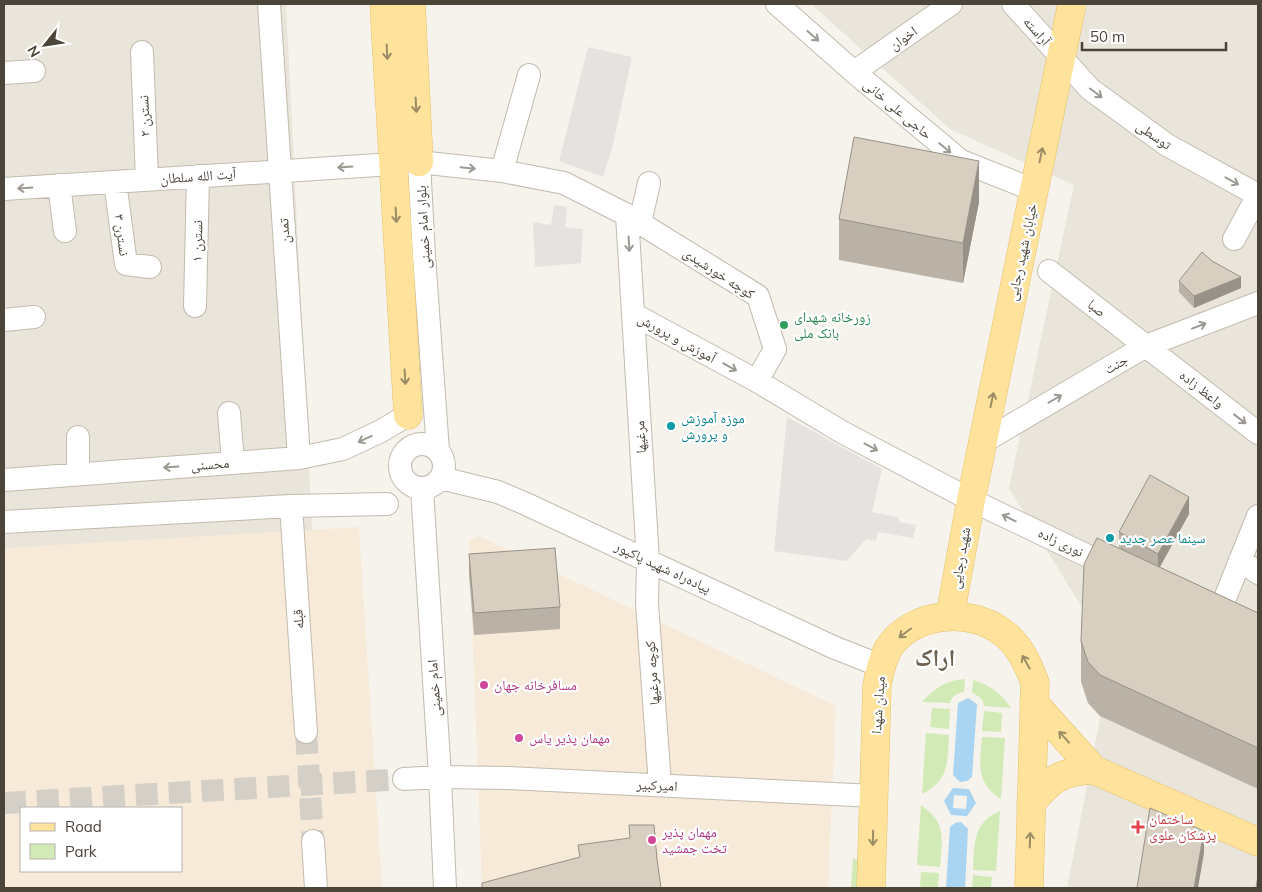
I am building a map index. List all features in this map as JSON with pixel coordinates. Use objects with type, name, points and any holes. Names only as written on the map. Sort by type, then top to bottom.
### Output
[{"type":"main road","name":"بلوار امام خمینی","points":[[384,4],[406,163]]},
{"type":"main road","name":"بلوار امام خمینی","points":[[408,415],[406,163],[411,4]]},
{"type":"main road","name":"خیابان شهید رجایی","points":[[971,500],[1072,4]]},
{"type":"main road","name":"شهید رجایی","points":[[950,616],[971,500]]},
{"type":"main road","name":"میدان شهدا","points":[[871,888],[877,686],[880,666],[889,648],[902,634],[918,624],[934,618],[950,616],[969,617],[986,622],[1003,632],[1016,646],[1028,664],[1035,683],[1029,888]]},
{"type":"main road","points":[[1034,703],[1094,770]]},
{"type":"main road","points":[[1031,803],[1044,787],[1058,777],[1075,770],[1094,770],[1258,842]]},
{"type":"street","name":"تمدن","points":[[269,4],[299,458]]},
{"type":"street","name":"حاجی علی خانی","points":[[777,4],[854,72],[961,161],[1034,190]]},
{"type":"street","name":"اخوان","points":[[854,72],[951,4]]},
{"type":"street","name":"آراسته","points":[[1014,4],[1061,58]]},
{"type":"street","name":"نسترن ۲","points":[[142,52],[147,180]]},
{"type":"street","name":"توسطی","points":[[1061,58],[1090,89],[1167,145],[1258,195]]},
{"type":"street","points":[[4,73],[34,71]]},
{"type":"street","points":[[502,171],[529,76]]},
{"type":"street","name":"آیت الله سلطان","points":[[4,189],[406,163]]},
{"type":"street","points":[[406,163],[502,171],[564,183],[634,219]]},
{"type":"street","name":"بلوار امام خمینی","points":[[406,163],[425,265],[438,451]]},
{"type":"street","name":"نسترن ۱","points":[[195,306],[198,176]]},
{"type":"street","name":"نسترن ۳","points":[[115,182],[126,264],[150,267]]},
{"type":"street","name":"آموزش و پرورش","points":[[649,183],[634,219],[633,314],[757,381],[842,432],[971,500]]},
{"type":"street","points":[[59,186],[65,231]]},
{"type":"street","points":[[1234,239],[1258,195]]},
{"type":"street","name":"کوچه خورشیدی","points":[[634,219],[758,296],[775,349],[757,381]]},
{"type":"street","name":"صبا","points":[[1049,270],[1146,346]]},
{"type":"street","name":"جنت","points":[[983,442],[1146,346],[1258,303]]},
{"type":"street","name":"مرغیها","points":[[633,314],[648,560]]},
{"type":"street","points":[[4,320],[34,317]]},
{"type":"street","name":"واعظ زاده","points":[[1146,346],[1258,432]]},
{"type":"street","points":[[229,413],[233,462]]},
{"type":"street","name":"بلوار امام خمینی","points":[[407,450],[408,415]]},
{"type":"street","name":"محسنی","points":[[4,480],[299,458],[343,449],[382,432],[408,415]]},
{"type":"street","points":[[78,437],[78,473]]},
{"type":"street","points":[[429,445],[438,451],[444,461],[444,470],[442,478],[433,486],[422,488],[411,485],[403,477],[400,465],[403,455],[412,446],[429,445]]},
{"type":"street","name":"پیاده‌راه شهید پاکپور","points":[[442,478],[498,492],[526,504],[833,647],[880,666]]},
{"type":"street","name":"امام خمینی","points":[[422,488],[445,888]]},
{"type":"street","name":"نوری زاده","points":[[971,500],[1131,576]]},
{"type":"street","points":[[4,522],[291,506],[387,504]]},
{"type":"street","name":"قبله","points":[[291,506],[306,732]]},
{"type":"street","points":[[1217,618],[1258,516]]},
{"type":"street","name":"کوچه مرغیها","points":[[648,560],[647,603],[660,785]]},
{"type":"street","points":[[1240,560],[1258,573]]},
{"type":"street","name":"امیرکبیر","points":[[404,779],[440,777],[660,785],[874,796]]},
{"type":"street","points":[[313,841],[316,888]]},
{"type":"shaded area","points":[[4,4],[286,4],[330,888],[4,888]]},
{"type":"shaded area","points":[[811,4],[1258,4],[1258,888],[1067,888],[1112,657],[1009,488],[1074,185],[950,129]]},
{"type":"shaded area","points":[[588,47],[632,57],[612,149],[603,177],[559,161]]},
{"type":"shaded area","points":[[554,205],[567,207],[565,227],[583,229],[581,263],[535,267],[533,222],[551,225]]},
{"type":"shaded area","points":[[787,417],[882,469],[872,512],[898,517],[899,522],[916,525],[913,538],[878,532],[876,541],[866,539],[847,561],[774,551]]},
{"type":"shaded area","points":[[359,527],[382,888],[4,888],[4,548]]},
{"type":"shaded area","points":[[479,536],[836,706],[828,888],[482,888],[469,541]]},
{"type":"green space","points":[[965,679],[964,692],[955,695],[950,703],[922,702],[941,686],[952,681]]},
{"type":"green space","points":[[973,680],[995,690],[1011,708],[984,706],[982,699],[972,692]]},
{"type":"green space","points":[[932,708],[950,709],[949,729],[930,727]]},
{"type":"green space","points":[[984,711],[1002,713],[1001,732],[982,731]]},
{"type":"green space","points":[[926,733],[949,735],[948,754],[945,769],[938,783],[922,794]]},
{"type":"green space","points":[[982,737],[1005,738],[1001,799],[993,793],[983,779],[980,764]]},
{"type":"green space","points":[[921,805],[935,818],[939,825],[942,840],[940,867],[917,865]]},
{"type":"green space","points":[[1000,811],[996,871],[973,870],[975,843],[980,828],[984,821]]},
{"type":"green space","points":[[853,858],[863,862],[859,888],[851,888]]},
{"type":"green space","points":[[921,872],[939,873],[938,888],[920,888]]},
{"type":"green space","points":[[973,875],[992,877],[991,888],[972,888]]},
{"type":"water","points":[[968,698],[977,704],[972,777],[967,781],[960,782],[953,775],[958,703]]},
{"type":"water","points":[[953,788],[969,789],[976,803],[967,816],[951,815],[944,801]],"holes":[[[954,795],[967,796],[966,809],[953,808]]]},
{"type":"water","points":[[961,822],[968,829],[965,888],[946,888],[950,827],[955,823]]},
{"type":"building","points":[[854,137],[979,161],[963,243],[839,219]]},
{"type":"building","points":[[1202,252],[1212,261],[1241,277],[1194,296],[1179,281]]},
{"type":"building","points":[[1150,475],[1189,497],[1158,554],[1119,532]]},
{"type":"building","points":[[1097,538],[1258,613],[1258,748],[1100,675],[1088,662],[1081,641],[1084,564]]},
{"type":"building","points":[[555,548],[560,607],[474,613],[469,554]]},
{"type":"building","points":[[1150,808],[1204,831],[1194,888],[1137,888]]},
{"type":"building","points":[[629,825],[654,825],[661,888],[482,888],[482,883],[580,857],[578,845],[630,838]]},
{"type":"tunnel","points":[[306,732],[313,841]]},
{"type":"tunnel","points":[[4,803],[404,779]]},
{"type":"place","name":"زورخانه شهدای بانک ملی","points":[[784,325]]},
{"type":"place","name":"موزه آموزش و پرورش","points":[[671,426]]},
{"type":"place","name":"سینما عصر جدید","points":[[1110,538]]},
{"type":"place","name":"مسافرخانه جهان","points":[[484,685]]},
{"type":"place","name":"مهمان پذیر یاس","points":[[519,738]]},
{"type":"place","name":"ساختمان پزشکان علوی","points":[[1138,827]]},
{"type":"place","name":"مهمان پذیر تخت جمشید","points":[[652,840]]},
{"type":"district","name":"اراک","points":[[935,657]]}]
